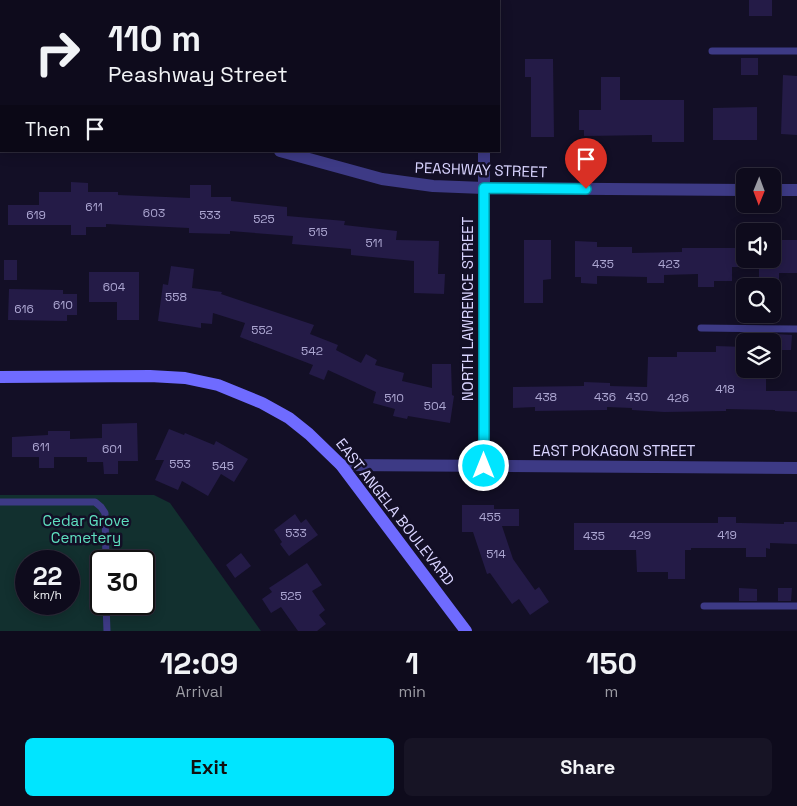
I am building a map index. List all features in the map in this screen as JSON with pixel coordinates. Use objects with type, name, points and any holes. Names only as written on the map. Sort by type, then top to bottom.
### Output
[{"type":"main road","name":"EAST ANGELA BOULEVARD","points":[[0,377],[155,376],[184,378],[218,386],[262,403],[288,418],[309,434],[341,465],[466,631]]},
{"type":"street","name":"PEASHWAY STREET","points":[[284,152],[382,179],[434,186],[736,190]]},
{"type":"street","name":"NORTH LAWRENCE STREET","points":[[484,152],[484,466]]},
{"type":"street","points":[[781,190],[797,190]]},
{"type":"street","name":"EAST POKAGON STREET","points":[[341,465],[797,468]]},
{"type":"lane","points":[[712,51],[797,51]]},
{"type":"lane","points":[[701,328],[797,329]]},
{"type":"lane","points":[[0,502],[81,502],[88,500],[95,502],[101,506],[105,514],[106,550]]},
{"type":"lane","points":[[704,606],[797,606]]},
{"type":"lane","points":[[106,615],[106,631]]},
{"type":"green space","name":"Cedar Grove Cemetery","points":[[0,495],[154,495],[170,503],[261,631],[0,631]]},
{"type":"building","points":[[749,0],[772,0],[772,16],[749,16]]},
{"type":"building","points":[[741,58],[758,58],[758,75],[741,75]]},
{"type":"building","points":[[525,59],[553,59],[554,137],[531,137],[531,77],[525,77]]},
{"type":"building","points":[[783,75],[797,76],[797,135],[781,134]]},
{"type":"building","points":[[601,77],[620,77],[620,100],[684,100],[684,142],[652,142],[652,135],[584,136],[584,130],[579,130],[579,110],[601,110]]},
{"type":"building","points":[[757,107],[757,140],[713,140],[713,108]]},
{"type":"building","points":[[71,182],[88,183],[88,192],[118,192],[118,195],[190,198],[190,185],[211,185],[211,197],[231,197],[231,201],[287,207],[287,216],[345,221],[344,225],[397,231],[396,240],[439,241],[438,274],[445,274],[444,294],[414,293],[414,261],[351,255],[351,249],[292,244],[293,236],[230,231],[230,234],[189,233],[189,228],[106,224],[106,227],[86,227],[86,235],[71,235],[71,225],[8,225],[8,205],[39,205],[39,192],[71,192]]},
{"type":"building","points":[[524,240],[551,240],[551,279],[543,280],[543,303],[524,303]]},
{"type":"building","points":[[781,240],[797,240],[797,273],[779,273],[779,278],[759,278],[759,268],[781,268]]},
{"type":"building","points":[[575,241],[597,242],[597,247],[632,247],[632,253],[682,252],[682,248],[736,248],[736,267],[732,267],[732,281],[714,281],[714,287],[698,287],[698,274],[664,275],[664,283],[647,283],[647,277],[597,276],[597,284],[581,283],[581,277],[575,277]]},
{"type":"building","points":[[4,260],[17,260],[17,280],[4,280]]},
{"type":"building","points":[[171,266],[194,269],[192,288],[222,292],[221,294],[314,325],[310,334],[338,345],[336,350],[361,363],[366,354],[377,360],[375,365],[404,373],[402,381],[432,388],[432,364],[451,364],[452,395],[454,396],[450,423],[408,416],[407,419],[393,416],[395,409],[373,403],[376,392],[328,370],[324,380],[309,374],[313,365],[240,337],[245,323],[213,313],[212,324],[201,323],[201,328],[158,321],[163,284],[168,285]]},
{"type":"building","points":[[89,272],[139,272],[139,320],[117,320],[117,302],[89,302]]},
{"type":"building","points":[[9,289],[63,290],[63,294],[77,294],[77,315],[67,315],[67,321],[8,320]]},
{"type":"building","points":[[781,334],[792,335],[791,350],[781,350]]},
{"type":"building","points":[[716,346],[736,347],[736,378],[766,378],[766,391],[797,391],[797,412],[726,409],[726,411],[664,412],[607,407],[607,410],[535,411],[535,407],[513,408],[513,387],[584,386],[584,382],[610,383],[610,386],[647,387],[648,357],[677,357],[677,352],[716,352]]},
{"type":"building","points":[[137,423],[138,461],[118,461],[118,474],[104,474],[103,462],[87,462],[87,457],[54,457],[54,468],[39,468],[39,457],[12,457],[12,437],[48,435],[48,431],[70,431],[70,439],[102,438],[102,424]]},
{"type":"building","points":[[169,429],[184,435],[185,433],[214,445],[216,441],[248,459],[234,482],[221,474],[208,496],[182,481],[178,490],[155,480],[164,460],[155,460]]},
{"type":"building","points":[[462,505],[494,505],[494,509],[519,509],[519,526],[502,526],[513,559],[535,590],[539,587],[549,602],[530,615],[519,599],[512,604],[490,573],[487,574],[473,532],[462,532]]},
{"type":"building","points":[[295,514],[301,523],[306,519],[318,535],[289,556],[280,544],[282,542],[274,530]]},
{"type":"building","points":[[718,517],[736,517],[736,523],[784,524],[784,522],[797,522],[797,544],[770,543],[770,549],[766,548],[766,557],[746,557],[746,548],[691,548],[691,550],[685,550],[685,579],[668,579],[668,572],[637,572],[636,550],[574,550],[574,523],[718,523]]},
{"type":"building","points":[[241,553],[251,566],[235,578],[226,565]]},
{"type":"building","points":[[307,563],[322,585],[312,591],[325,610],[319,615],[326,624],[317,631],[298,631],[281,607],[271,613],[262,599],[272,592],[269,588]]},
{"type":"building","points":[[739,588],[757,589],[757,601],[739,601]]},
{"type":"building","points":[[778,588],[792,588],[791,601],[778,601]]},
{"type":"route","points":[[484,466],[484,188],[586,189]]}]
